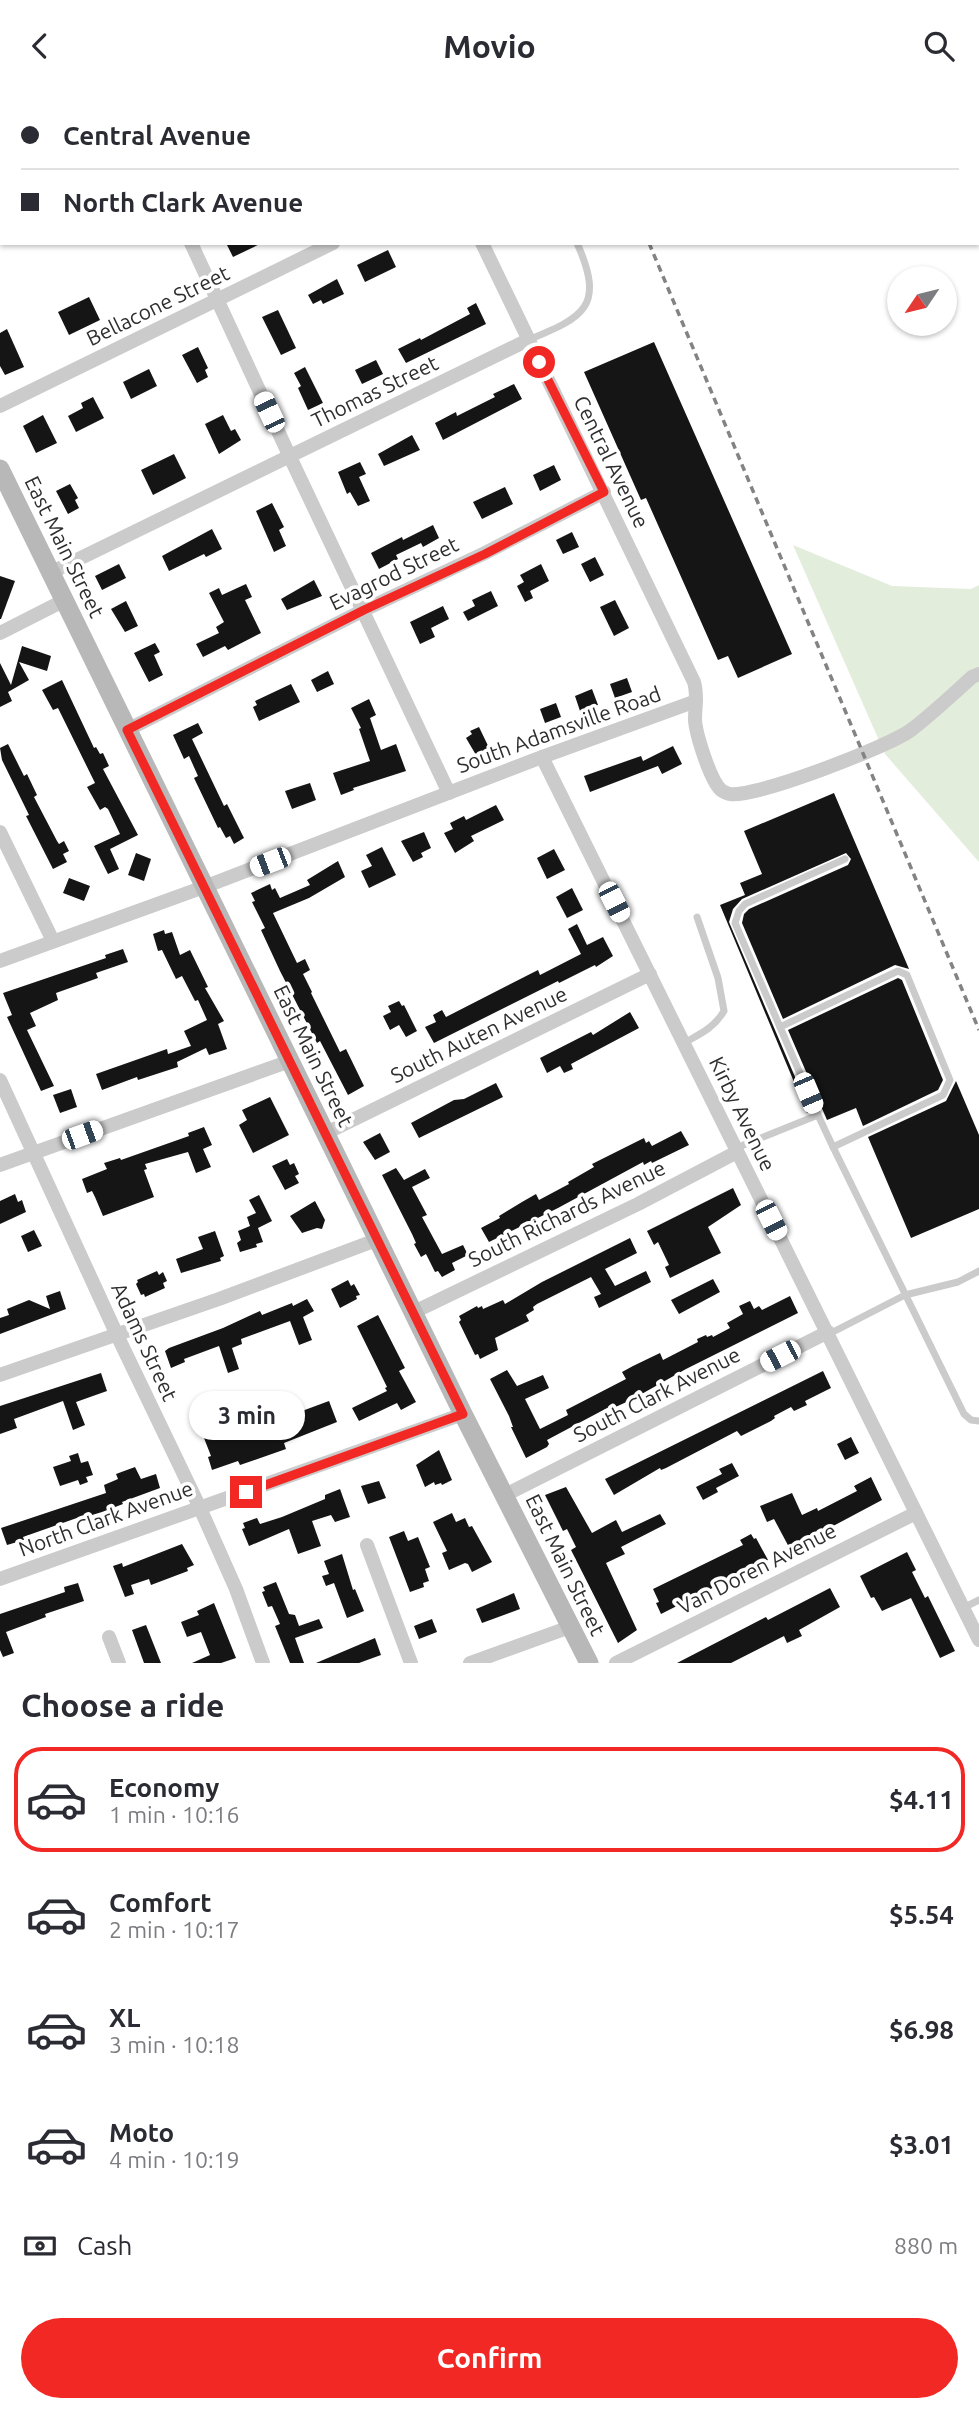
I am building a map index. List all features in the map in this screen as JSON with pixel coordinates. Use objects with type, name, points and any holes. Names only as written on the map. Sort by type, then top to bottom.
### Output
[{"type":"street","points":[[192,245],[449,793]]},
{"type":"street","name":"Bellacone Street","points":[[0,406],[329,245]]},
{"type":"street","name":"Central Avenue","points":[[483,245],[694,682],[696,701]]},
{"type":"street","name":"Thomas Street","points":[[52,572],[528,341]]},
{"type":"street","name":"East Main Street","points":[[0,469],[463,1414],[589,1663]]},
{"type":"street","name":"Evagrod Street","points":[[127,730],[364,610],[485,554],[604,492]]},
{"type":"street","points":[[0,633],[65,600]]},
{"type":"street","name":"South Adamsville Road","points":[[0,961],[696,701],[698,736],[714,781],[729,795],[753,792],[867,753],[909,731],[979,674]]},
{"type":"street","name":"Kirby Avenue","points":[[542,757],[979,1640]]},
{"type":"street","points":[[0,832],[53,941]]},
{"type":"street","name":"South Auten Avenue","points":[[326,1133],[650,974]]},
{"type":"street","points":[[0,1165],[290,1061]]},
{"type":"street","name":"Adams Street","points":[[0,1080],[200,1508],[236,1589],[263,1663]]},
{"type":"street","name":"South Richards Avenue","points":[[414,1312],[638,1204],[736,1150]]},
{"type":"street","points":[[0,1375],[379,1239]]},
{"type":"street","name":"South Clark Avenue","points":[[505,1495],[829,1333]]},
{"type":"street","name":"North Clark Avenue","points":[[0,1579],[463,1414]]},
{"type":"street","name":"Van Doren Avenue","points":[[616,1663],[916,1513]]},
{"type":"street","points":[[367,1545],[411,1663]]},
{"type":"street","points":[[470,1663],[570,1627]]},
{"type":"street","points":[[109,1637],[119,1663]]},
{"type":"lane","points":[[528,341],[564,325],[584,309],[589,296],[590,280],[578,245]]},
{"type":"lane","points":[[845,859],[746,904],[739,911],[735,923],[818,1115],[905,1295],[964,1414],[971,1420],[979,1421]]},
{"type":"lane","points":[[684,1043],[707,1031],[718,1022],[724,1011],[718,978],[697,917]]},
{"type":"lane","points":[[780,1027],[898,971],[907,975],[950,1080],[943,1095],[833,1147]]},
{"type":"lane","points":[[736,1150],[818,1115]]},
{"type":"lane","points":[[829,1333],[905,1295],[958,1282],[979,1272]]},
{"type":"lane","points":[[963,1608],[979,1600]]},
{"type":"green space","points":[[793,545],[892,586],[971,589],[979,585],[979,862],[885,754]]},
{"type":"building","points":[[227,245],[258,245],[233,257]]},
{"type":"building","points":[[388,250],[396,267],[365,282],[357,265]]},
{"type":"building","points":[[337,279],[344,294],[323,304],[321,300],[313,304],[308,295]]},
{"type":"building","points":[[89,297],[100,320],[69,335],[58,312]]},
{"type":"building","points":[[476,303],[486,324],[406,363],[398,349],[470,314],[467,308]]},
{"type":"building","points":[[278,310],[296,348],[281,355],[262,317]]},
{"type":"building","points":[[7,329],[24,367],[5,375],[0,366],[0,333]]},
{"type":"building","points":[[654,342],[792,654],[738,678],[728,656],[718,660],[646,498],[641,500],[584,372]]},
{"type":"building","points":[[198,347],[208,368],[205,370],[208,377],[197,383],[182,355]]},
{"type":"building","points":[[376,360],[383,374],[362,384],[355,370]]},
{"type":"building","points":[[305,367],[323,403],[308,410],[294,373]]},
{"type":"building","points":[[149,369],[157,386],[131,399],[123,382]]},
{"type":"building","points":[[514,384],[522,399],[443,440],[435,423],[456,412],[457,416]]},
{"type":"building","points":[[93,397],[104,418],[76,432],[68,416],[83,408],[81,403]]},
{"type":"building","points":[[43,415],[57,443],[36,453],[23,426]]},
{"type":"building","points":[[223,415],[231,431],[235,429],[241,440],[219,454],[205,424]]},
{"type":"building","points":[[412,435],[420,450],[384,466],[378,454]]},
{"type":"building","points":[[174,454],[186,478],[153,495],[141,470]]},
{"type":"building","points":[[360,462],[366,474],[359,477],[370,501],[358,506],[350,492],[347,494],[338,472]]},
{"type":"building","points":[[554,465],[561,480],[540,491],[533,475]]},
{"type":"building","points":[[70,484],[78,498],[75,500],[79,508],[68,514],[56,491]]},
{"type":"building","points":[[505,487],[513,504],[482,519],[473,502]]},
{"type":"building","points":[[272,503],[284,527],[279,530],[286,546],[274,552],[256,511]]},
{"type":"building","points":[[433,525],[439,538],[423,547],[421,543],[396,555],[398,559],[379,569],[371,553]]},
{"type":"building","points":[[212,529],[222,549],[206,557],[204,554],[169,571],[162,556]]},
{"type":"building","points":[[572,532],[579,547],[563,554],[556,540]]},
{"type":"building","points":[[595,557],[604,575],[590,582],[581,564]]},
{"type":"building","points":[[119,564],[126,578],[102,590],[95,576]]},
{"type":"building","points":[[541,564],[549,581],[530,591],[533,598],[525,602],[517,586],[524,582],[520,575]]},
{"type":"building","points":[[0,576],[15,581],[1,619],[0,619]]},
{"type":"building","points":[[314,580],[322,596],[287,610],[281,599]]},
{"type":"building","points":[[246,584],[252,597],[245,600],[261,633],[228,650],[225,646],[203,657],[196,644],[219,633],[216,627],[224,622],[209,593],[219,588],[222,595]]},
{"type":"building","points":[[491,591],[498,606],[468,621],[463,612],[475,606],[472,600]]},
{"type":"building","points":[[615,600],[629,628],[614,636],[600,607]]},
{"type":"building","points":[[126,601],[138,626],[125,632],[111,609]]},
{"type":"building","points":[[443,606],[449,619],[431,628],[435,637],[420,644],[410,622]]},
{"type":"building","points":[[155,643],[160,652],[154,655],[163,675],[149,682],[134,653]]},
{"type":"building","points":[[22,646],[51,656],[47,671],[19,662],[29,680],[8,692],[12,701],[0,707],[0,663],[11,685]]},
{"type":"building","points":[[328,671],[334,684],[317,692],[311,680]]},
{"type":"building","points":[[627,678],[632,692],[615,698],[610,684]]},
{"type":"building","points":[[62,680],[94,748],[96,747],[100,754],[103,753],[109,766],[103,769],[138,835],[110,849],[119,869],[108,874],[94,846],[120,834],[108,809],[105,807],[100,810],[87,787],[95,783],[58,708],[53,710],[42,690]]},
{"type":"building","points":[[291,684],[300,702],[259,721],[253,707],[257,705],[255,701]]},
{"type":"building","points":[[592,689],[598,705],[580,711],[575,696]]},
{"type":"building","points":[[369,699],[376,715],[370,718],[381,750],[396,744],[406,771],[353,788],[354,790],[341,795],[333,773],[370,761],[359,729],[361,728],[351,708]]},
{"type":"building","points":[[556,703],[561,717],[545,723],[540,709]]},
{"type":"building","points":[[198,723],[203,733],[192,739],[224,806],[227,804],[244,838],[234,844],[230,836],[226,838],[220,827],[218,828],[194,778],[198,776],[189,756],[184,759],[173,735]]},
{"type":"building","points":[[479,727],[492,754],[485,758],[481,752],[476,755],[466,738],[472,734],[470,731]]},
{"type":"building","points":[[8,744],[24,776],[27,774],[37,795],[34,797],[57,841],[59,844],[64,841],[69,851],[63,854],[67,862],[53,869],[2,760],[0,748]]},
{"type":"building","points":[[673,746],[682,764],[662,774],[658,766],[590,792],[584,776],[641,756],[643,761]]},
{"type":"building","points":[[310,783],[316,800],[292,809],[285,791]]},
{"type":"building","points":[[834,793],[909,969],[895,965],[783,1019],[742,923],[744,914],[749,909],[848,865],[851,859],[846,853],[742,899],[733,909],[729,922],[810,1112],[807,1113],[720,905],[745,895],[740,883],[762,874],[744,831]]},
{"type":"building","points":[[496,805],[504,820],[471,836],[474,841],[455,853],[444,833],[453,829],[450,823],[464,816],[466,820]]},
{"type":"building","points":[[424,832],[431,848],[421,853],[423,857],[413,862],[401,841]]},
{"type":"building","points":[[382,847],[396,875],[369,888],[361,871],[372,866],[366,855]]},
{"type":"building","points":[[554,849],[565,870],[547,879],[537,858]]},
{"type":"building","points":[[136,853],[151,859],[144,881],[128,875]]},
{"type":"building","points":[[338,861],[345,877],[309,898],[273,913],[297,963],[305,959],[310,970],[303,974],[311,993],[340,1052],[346,1049],[364,1086],[348,1095],[320,1041],[317,1043],[280,971],[261,930],[265,928],[252,902],[255,901],[251,893],[270,884],[280,898],[310,885],[307,880]]},
{"type":"building","points":[[69,878],[90,886],[84,901],[63,893]]},
{"type":"building","points":[[572,888],[583,910],[567,918],[556,897]]},
{"type":"building","points":[[577,924],[587,945],[603,937],[613,956],[596,967],[595,965],[559,983],[558,981],[434,1043],[425,1027],[436,1022],[433,1015],[442,1010],[446,1017],[538,970],[540,975],[581,954],[568,929]]},
{"type":"building","points":[[164,930],[165,934],[172,932],[180,955],[190,950],[208,987],[205,988],[224,1021],[218,1024],[227,1049],[209,1055],[206,1048],[177,1062],[178,1067],[138,1080],[137,1077],[102,1090],[96,1074],[167,1049],[168,1054],[191,1046],[184,1031],[207,1020],[182,976],[176,979],[162,950],[158,951],[153,934]]},
{"type":"building","points":[[123,949],[128,962],[96,973],[98,978],[56,993],[58,1000],[30,1013],[36,1026],[27,1030],[54,1086],[41,1091],[7,1017],[12,1015],[3,993],[106,958],[105,955]]},
{"type":"building","points":[[898,978],[902,980],[943,1080],[938,1090],[863,1126],[856,1108],[827,1120],[788,1030]]},
{"type":"building","points":[[399,1001],[404,1005],[417,1031],[406,1037],[399,1025],[390,1030],[383,1016],[391,1012],[388,1006]]},
{"type":"building","points":[[630,1012],[639,1028],[571,1064],[573,1069],[564,1073],[560,1066],[547,1073],[540,1058],[591,1032],[593,1035]]},
{"type":"building","points":[[956,1081],[979,1135],[979,1209],[911,1238],[868,1137],[946,1101]]},
{"type":"building","points":[[496,1083],[503,1097],[419,1138],[411,1123],[454,1100],[464,1099]]},
{"type":"building","points":[[71,1089],[77,1107],[60,1113],[53,1095]]},
{"type":"building","points":[[270,1097],[289,1135],[253,1153],[239,1125],[247,1120],[242,1110]]},
{"type":"building","points":[[204,1127],[212,1145],[203,1149],[211,1167],[196,1173],[188,1152],[145,1164],[147,1169],[144,1170],[154,1197],[103,1216],[92,1191],[87,1193],[82,1179],[107,1169],[104,1163],[120,1158],[121,1160],[189,1136],[188,1133]]},
{"type":"building","points":[[681,1131],[689,1145],[652,1163],[651,1161],[644,1165],[643,1162],[489,1242],[481,1228],[536,1194],[539,1200],[569,1184],[568,1182],[594,1167],[592,1164],[644,1138],[646,1143],[649,1141],[652,1146]]},
{"type":"building","points":[[380,1133],[390,1152],[375,1160],[363,1142]]},
{"type":"building","points":[[287,1159],[290,1165],[294,1163],[299,1174],[295,1176],[299,1183],[285,1190],[272,1166]]},
{"type":"building","points":[[396,1168],[404,1180],[425,1169],[430,1178],[412,1187],[427,1215],[422,1217],[442,1254],[463,1245],[468,1255],[452,1263],[455,1270],[442,1277],[438,1271],[435,1272],[426,1254],[421,1257],[382,1175]]},
{"type":"building","points":[[733,1188],[741,1205],[708,1227],[721,1253],[670,1278],[665,1267],[669,1265],[658,1242],[654,1245],[647,1231]]},
{"type":"building","points":[[15,1194],[18,1202],[22,1200],[26,1212],[0,1224],[0,1201]]},
{"type":"building","points":[[259,1195],[272,1221],[258,1228],[263,1242],[256,1244],[257,1247],[240,1252],[237,1243],[241,1240],[238,1231],[250,1226],[247,1217],[256,1213],[249,1200]]},
{"type":"building","points":[[315,1201],[325,1220],[322,1229],[302,1233],[290,1216]]},
{"type":"building","points":[[34,1230],[42,1246],[28,1252],[21,1236]]},
{"type":"building","points":[[215,1231],[224,1256],[220,1258],[221,1261],[181,1273],[176,1259],[203,1249],[198,1237]]},
{"type":"building","points":[[630,1238],[637,1253],[605,1269],[615,1286],[646,1271],[651,1282],[599,1308],[594,1297],[601,1294],[591,1277],[533,1307],[534,1310],[526,1315],[529,1321],[495,1338],[498,1350],[480,1359],[478,1354],[475,1355],[459,1322],[459,1316],[477,1306],[482,1306],[483,1309],[503,1300],[505,1304],[542,1282]]},
{"type":"building","points":[[157,1271],[159,1275],[163,1272],[167,1281],[163,1283],[165,1288],[145,1297],[144,1294],[141,1295],[137,1280]]},
{"type":"building","points":[[713,1279],[720,1292],[679,1314],[671,1300]]},
{"type":"building","points":[[348,1280],[351,1286],[354,1284],[360,1295],[340,1308],[331,1289]]},
{"type":"building","points":[[60,1291],[66,1309],[0,1334],[0,1318],[9,1315],[7,1309],[29,1300],[50,1309],[46,1296]]},
{"type":"building","points":[[790,1296],[798,1313],[631,1400],[611,1409],[609,1407],[547,1440],[547,1447],[526,1458],[490,1379],[507,1370],[517,1386],[543,1375],[549,1388],[525,1399],[540,1429],[568,1415],[566,1410],[626,1379],[622,1372],[633,1366],[660,1353],[663,1360],[698,1342],[697,1339],[706,1335],[713,1337],[730,1328],[727,1323],[743,1314],[739,1306],[750,1301],[754,1309],[759,1306],[762,1310]]},
{"type":"building","points":[[307,1299],[314,1311],[303,1317],[312,1340],[299,1345],[290,1321],[241,1339],[242,1344],[232,1348],[239,1369],[228,1373],[219,1346],[184,1359],[185,1362],[171,1368],[165,1351],[169,1348],[260,1311],[262,1315]]},
{"type":"building","points":[[378,1315],[405,1368],[399,1371],[416,1402],[401,1410],[397,1403],[359,1421],[352,1408],[387,1391],[357,1326]]},
{"type":"building","points":[[823,1371],[831,1388],[805,1401],[807,1405],[794,1411],[791,1407],[741,1436],[737,1431],[666,1468],[660,1468],[614,1495],[605,1479]]},
{"type":"building","points":[[101,1373],[107,1391],[76,1402],[85,1425],[73,1430],[63,1401],[14,1419],[17,1428],[0,1434],[0,1406]]},
{"type":"building","points":[[329,1401],[337,1422],[284,1443],[286,1449],[240,1465],[238,1461],[212,1470],[208,1457],[211,1456],[204,1438],[220,1432],[222,1438],[244,1430],[245,1432]]},
{"type":"building","points":[[851,1437],[859,1453],[845,1460],[837,1444]]},
{"type":"building","points":[[439,1450],[452,1480],[442,1485],[435,1485],[434,1482],[425,1487],[416,1465]]},
{"type":"building","points":[[78,1453],[81,1463],[88,1461],[93,1475],[86,1477],[88,1482],[80,1485],[78,1480],[60,1486],[53,1467],[71,1461],[69,1456]]},
{"type":"building","points":[[732,1463],[739,1476],[716,1488],[718,1492],[703,1500],[696,1487],[722,1474],[719,1469]]},
{"type":"building","points":[[135,1467],[141,1479],[156,1474],[160,1488],[102,1512],[91,1513],[7,1545],[1,1528],[106,1493],[104,1485],[118,1479],[116,1474]]},
{"type":"building","points":[[871,1477],[882,1500],[790,1549],[774,1519],[767,1522],[760,1506],[792,1493],[802,1515],[817,1508],[818,1511],[857,1491],[854,1486]]},
{"type":"building","points":[[379,1481],[386,1498],[368,1504],[361,1486]]},
{"type":"building","points":[[566,1487],[592,1533],[616,1520],[622,1532],[660,1514],[666,1524],[621,1547],[625,1554],[606,1563],[637,1630],[618,1643],[571,1550],[576,1547],[567,1529],[563,1531],[545,1495]]},
{"type":"building","points":[[340,1489],[350,1517],[335,1522],[331,1515],[312,1521],[321,1546],[298,1554],[289,1529],[249,1546],[242,1529],[245,1528],[243,1523],[257,1518],[260,1524],[282,1517],[325,1499],[325,1495]]},
{"type":"building","points":[[452,1513],[456,1522],[465,1518],[469,1527],[472,1526],[492,1562],[472,1572],[465,1563],[449,1570],[442,1553],[447,1551],[433,1522]]},
{"type":"building","points":[[404,1531],[408,1541],[418,1537],[430,1567],[425,1569],[429,1581],[423,1583],[424,1587],[410,1592],[389,1537]]},
{"type":"building","points":[[751,1534],[768,1560],[661,1614],[653,1589],[743,1545],[740,1540]]},
{"type":"building","points":[[182,1544],[194,1565],[187,1568],[188,1571],[151,1585],[149,1579],[131,1585],[134,1594],[125,1597],[113,1566],[122,1563],[123,1567]]},
{"type":"building","points":[[907,1552],[916,1570],[912,1572],[925,1598],[928,1596],[955,1651],[940,1658],[911,1598],[882,1611],[874,1597],[871,1598],[860,1576]]},
{"type":"building","points":[[342,1554],[353,1590],[355,1589],[364,1611],[347,1618],[334,1583],[326,1586],[322,1576],[329,1574],[324,1561]]},
{"type":"building","points":[[276,1582],[289,1614],[295,1615],[299,1626],[319,1619],[323,1628],[295,1638],[304,1663],[290,1663],[275,1626],[280,1624],[272,1606],[268,1607],[262,1592],[265,1591],[263,1587]]},
{"type":"building","points":[[78,1583],[84,1601],[45,1614],[46,1617],[6,1632],[14,1653],[3,1657],[0,1650],[0,1614],[65,1592],[64,1587]]},
{"type":"building","points":[[830,1588],[840,1607],[799,1630],[802,1636],[787,1643],[784,1636],[731,1663],[677,1663],[766,1617],[768,1620]]},
{"type":"building","points":[[514,1593],[520,1609],[482,1623],[476,1609]]},
{"type":"building","points":[[214,1603],[236,1658],[221,1663],[192,1663],[210,1655],[201,1632],[187,1637],[181,1622],[199,1615],[197,1611]]},
{"type":"building","points":[[432,1619],[437,1632],[419,1639],[414,1626]]},
{"type":"building","points":[[146,1625],[161,1663],[144,1663],[132,1630]]},
{"type":"building","points":[[375,1638],[381,1655],[359,1663],[316,1663]]},
{"type":"railway","points":[[650,245],[979,1030]]},
{"type":"route","points":[[246,1492],[463,1414],[127,730],[364,610],[485,554],[604,492],[539,362]]}]
